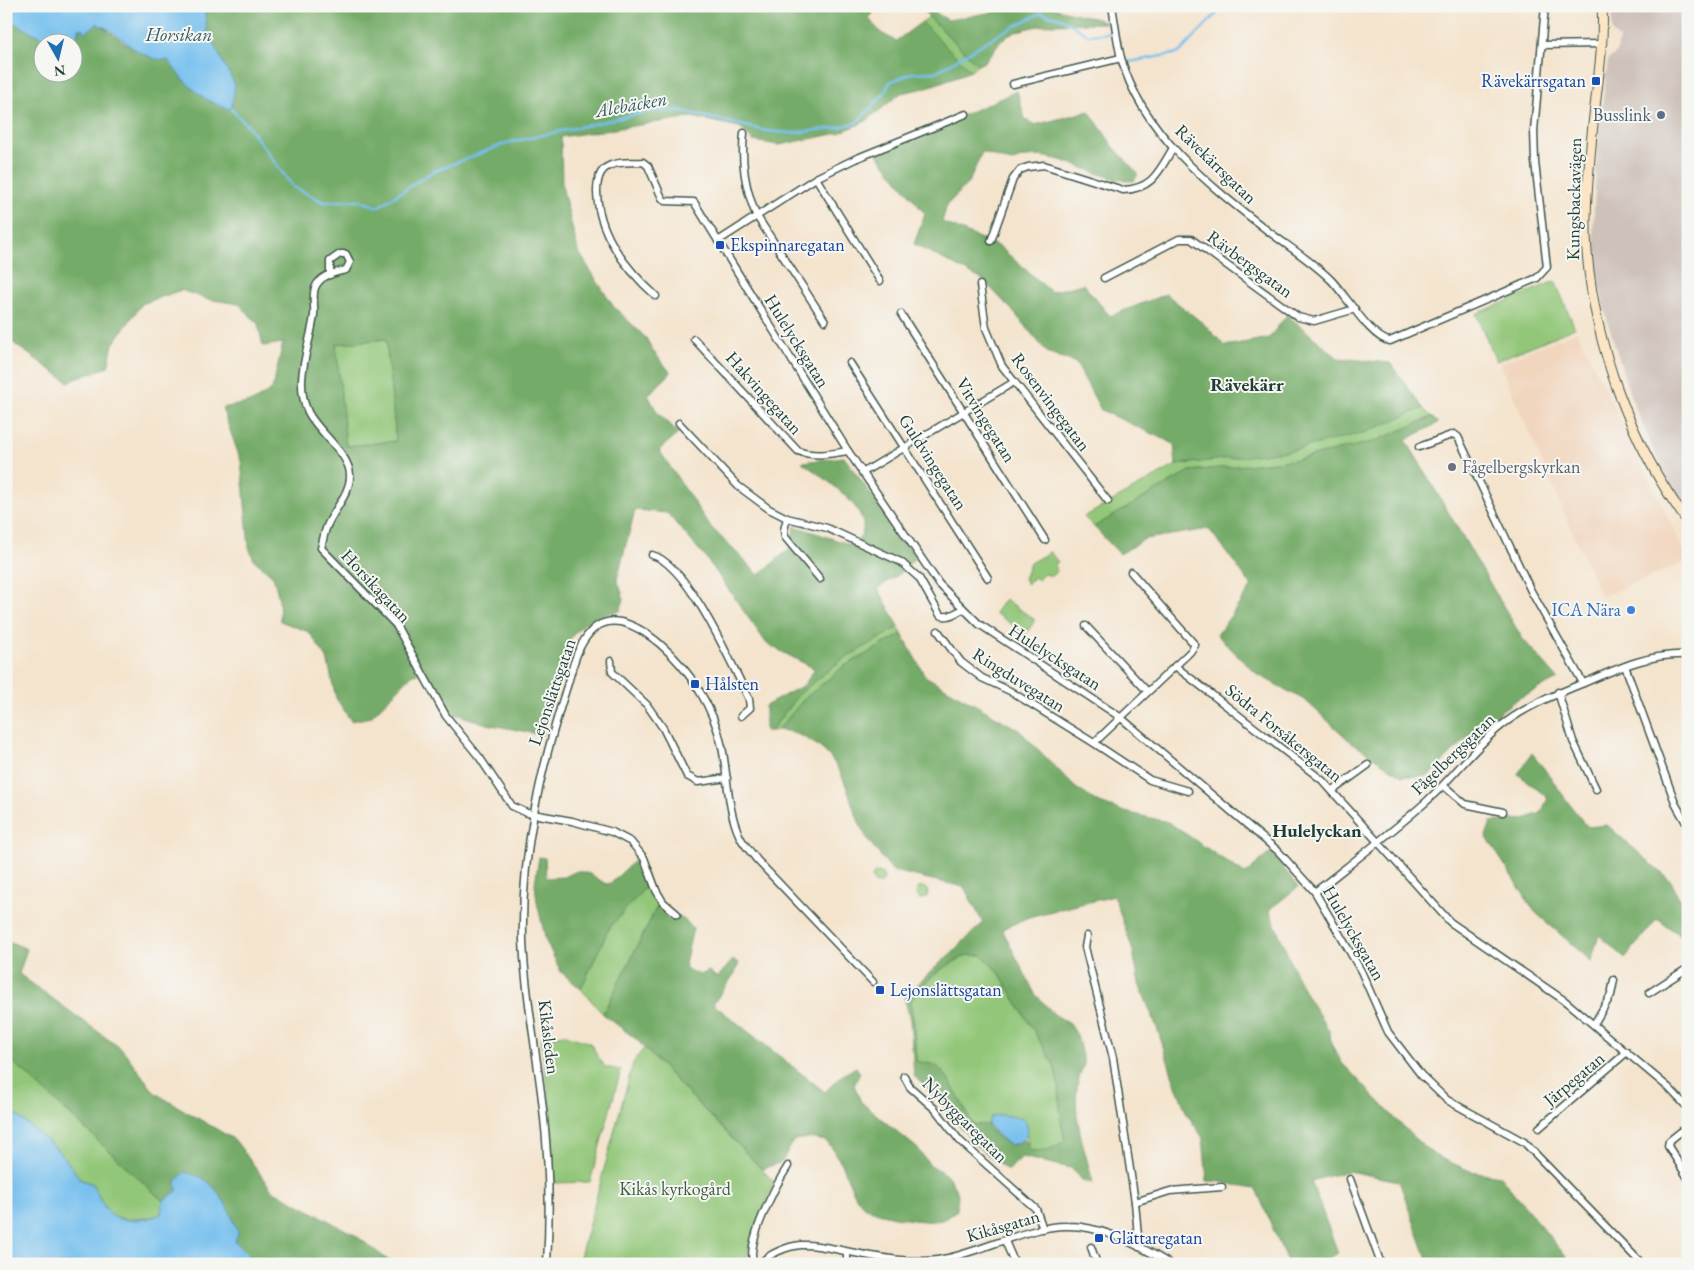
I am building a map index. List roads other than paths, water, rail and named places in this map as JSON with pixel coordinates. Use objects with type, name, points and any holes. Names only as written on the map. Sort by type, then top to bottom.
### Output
[{"type":"street","name":"Rävekärrsgatan","points":[[1112,6],[1121,58],[1142,106],[1173,148],[1239,209],[1330,278],[1378,336],[1390,341],[1537,278],[1545,272],[1547,267],[1546,248],[1536,170],[1534,131],[1545,6]]},
{"type":"street","name":"Kungsbackavägen","points":[[1602,6],[1588,194],[1587,251],[1593,294],[1604,346],[1621,399],[1653,464],[1688,522]]},
{"type":"street","points":[[1542,45],[1600,44]]},
{"type":"street","points":[[1012,84],[1121,58]]},
{"type":"street","points":[[718,241],[816,178],[855,159],[966,114]]},
{"type":"street","points":[[744,133],[743,171],[748,197],[756,215],[825,321]]},
{"type":"street","points":[[991,242],[1013,179],[1023,169],[1044,165],[1123,190],[1134,189],[1149,183],[1173,148]]},
{"type":"street","name":"Hulelycksgatan","points":[[656,296],[625,265],[606,234],[597,202],[597,184],[601,171],[616,164],[643,162],[648,166],[665,201],[694,202],[862,473],[939,584],[978,624],[1002,642],[1063,678],[1120,717],[1278,851],[1315,892],[1361,971],[1388,1032],[1421,1075],[1448,1100],[1518,1137],[1642,1264]]},
{"type":"street","points":[[816,178],[880,281]]},
{"type":"street","name":"Rävbergsgatan","points":[[1104,278],[1179,238],[1185,237],[1191,239],[1298,317],[1314,321],[1355,309]]},
{"type":"street","name":"Horsikagatan","points":[[330,275],[323,277],[314,289],[314,314],[301,377],[308,413],[339,452],[349,468],[350,476],[348,487],[326,528],[321,548],[396,625],[446,716],[480,758],[512,806],[532,814]]},
{"type":"street","name":"Rosenvingegatan","points":[[980,285],[981,302],[992,346],[1014,382],[1108,501]]},
{"type":"street","name":"Vitvingegatan","points":[[902,314],[1045,540]]},
{"type":"street","name":"Hakvingegatan","points":[[694,339],[798,451],[806,454],[824,455],[848,450]]},
{"type":"street","name":"Guldvingegatan","points":[[850,363],[988,578]]},
{"type":"street","points":[[862,473],[964,414],[1014,382]]},
{"type":"street","points":[[679,423],[738,486],[769,509],[786,518],[828,528],[901,562],[918,578],[940,614],[944,617],[952,615],[963,608]]},
{"type":"street","points":[[1419,447],[1454,434],[1458,437],[1531,591],[1583,683]]},
{"type":"street","points":[[786,518],[785,538],[820,579]]},
{"type":"street","points":[[652,555],[664,559],[675,570],[715,632],[749,700],[748,711],[741,716]]},
{"type":"street","points":[[1094,743],[1195,645],[1131,572]]},
{"type":"street","name":"Lejonslättsgatan","points":[[532,814],[546,753],[579,649],[590,632],[613,622],[632,624],[658,642],[673,657],[700,692],[715,724],[732,809],[741,838],[757,860],[873,982]]},
{"type":"street","points":[[1086,626],[1147,691]]},
{"type":"street","name":"Ringduvegatan","points":[[938,631],[962,662],[982,678],[1010,691],[1150,780],[1188,792]]},
{"type":"street","name":"Fågelbergsgatan","points":[[1315,892],[1444,786],[1496,730],[1536,703],[1558,692],[1624,666],[1660,656],[1688,654]]},
{"type":"street","points":[[611,661],[612,672],[647,705],[663,728],[687,776],[698,782],[727,778]]},
{"type":"street","name":"Södra Forsåkersgatan","points":[[1175,666],[1294,757],[1332,790],[1450,922],[1565,1001],[1669,1088],[1688,1108]]},
{"type":"street","points":[[1624,666],[1676,806],[1688,826]]},
{"type":"street","points":[[1558,692],[1573,741],[1596,789]]},
{"type":"street","points":[[1332,790],[1368,765]]},
{"type":"street","points":[[1444,786],[1465,804],[1503,812]]},
{"type":"street","points":[[532,814],[572,821],[612,832],[631,842],[644,858],[660,897],[676,914]]},
{"type":"street","name":"Kikåsleden","points":[[532,814],[525,873],[524,941],[547,1156],[549,1189],[547,1264]]},
{"type":"street","points":[[1087,936],[1085,946],[1113,1058],[1135,1202],[1139,1247]]},
{"type":"street","points":[[1649,993],[1688,968]]},
{"type":"street","points":[[1594,1024],[1611,995],[1614,980]]},
{"type":"street","name":"Järpegatan","points":[[1539,1128],[1627,1052]]},
{"type":"street","name":"Nybyggaregatan","points":[[904,1076],[910,1087],[935,1109],[960,1141],[1036,1209],[1043,1229]]},
{"type":"street","points":[[1688,1126],[1669,1141],[1668,1146],[1688,1178]]},
{"type":"street","points":[[754,1264],[751,1254],[764,1214],[775,1188],[788,1166]]},
{"type":"street","points":[[1350,1179],[1381,1264]]},
{"type":"street","points":[[1135,1202],[1170,1191],[1222,1187]]},
{"type":"street","name":"Kikåsgatan","points":[[760,1264],[776,1252],[799,1245],[818,1245],[847,1252],[930,1261],[944,1259],[1043,1229],[1070,1226],[1104,1233],[1139,1247],[1170,1264]]},
{"type":"street","points":[[1005,1241],[1015,1264]]},
{"type":"street","points":[[1090,1247],[1093,1258],[1098,1264]]},
{"type":"street","points":[[847,1252],[847,1264]]},
{"type":"water","name":"Horsikan","points":[[6,6],[204,6],[207,32],[235,85],[231,109],[213,103],[195,91],[168,60],[155,59],[137,51],[110,30],[97,24],[85,33],[83,29],[78,29],[78,32],[32,32],[6,19]]},
{"type":"water","points":[[6,1106],[60,1152],[81,1180],[93,1184],[108,1212],[119,1219],[134,1220],[161,1214],[163,1201],[177,1191],[176,1181],[185,1172],[205,1180],[213,1186],[226,1205],[238,1233],[235,1241],[251,1258],[249,1264],[6,1264]]},
{"type":"water","points":[[1002,1115],[1024,1119],[1027,1124],[1027,1133],[1022,1140],[1009,1145],[995,1133],[988,1124],[991,1117]]},
{"type":"waterway","name":"Alebäcken","points":[[1129,62],[1179,53],[1218,12],[1220,6]]},
{"type":"waterway","name":"Alebäcken","points":[[231,109],[248,126],[293,187],[324,202],[359,200],[378,207],[432,172],[507,143],[647,112],[678,110],[766,131],[792,133],[835,128],[856,123],[884,94],[890,82],[912,73],[936,72],[999,34],[1041,13],[1061,18],[1088,35],[1111,33]]},
{"type":"place","name":"Rävekärrsgatan","points":[[1596,81]]},
{"type":"place","name":"Busslink","points":[[1661,115]]},
{"type":"place","name":"Ekspinnaregatan","points":[[720,245]]},
{"type":"place","name":"Fågelbergskyrkan","points":[[1452,467]]},
{"type":"place","name":"ICA Nära","points":[[1631,610]]},
{"type":"place","name":"Hålsten","points":[[695,684]]},
{"type":"place","name":"Lejonslättsgatan","points":[[880,990]]},
{"type":"place","name":"Glättaregatan","points":[[1099,1238]]},
{"type":"district","name":"Rävekärr","points":[[1247,384]]},
{"type":"district","name":"Hulelyckan","points":[[1317,830]]},
{"type":"park label","name":"Kikås kyrkogård","points":[[675,1189]]}]
